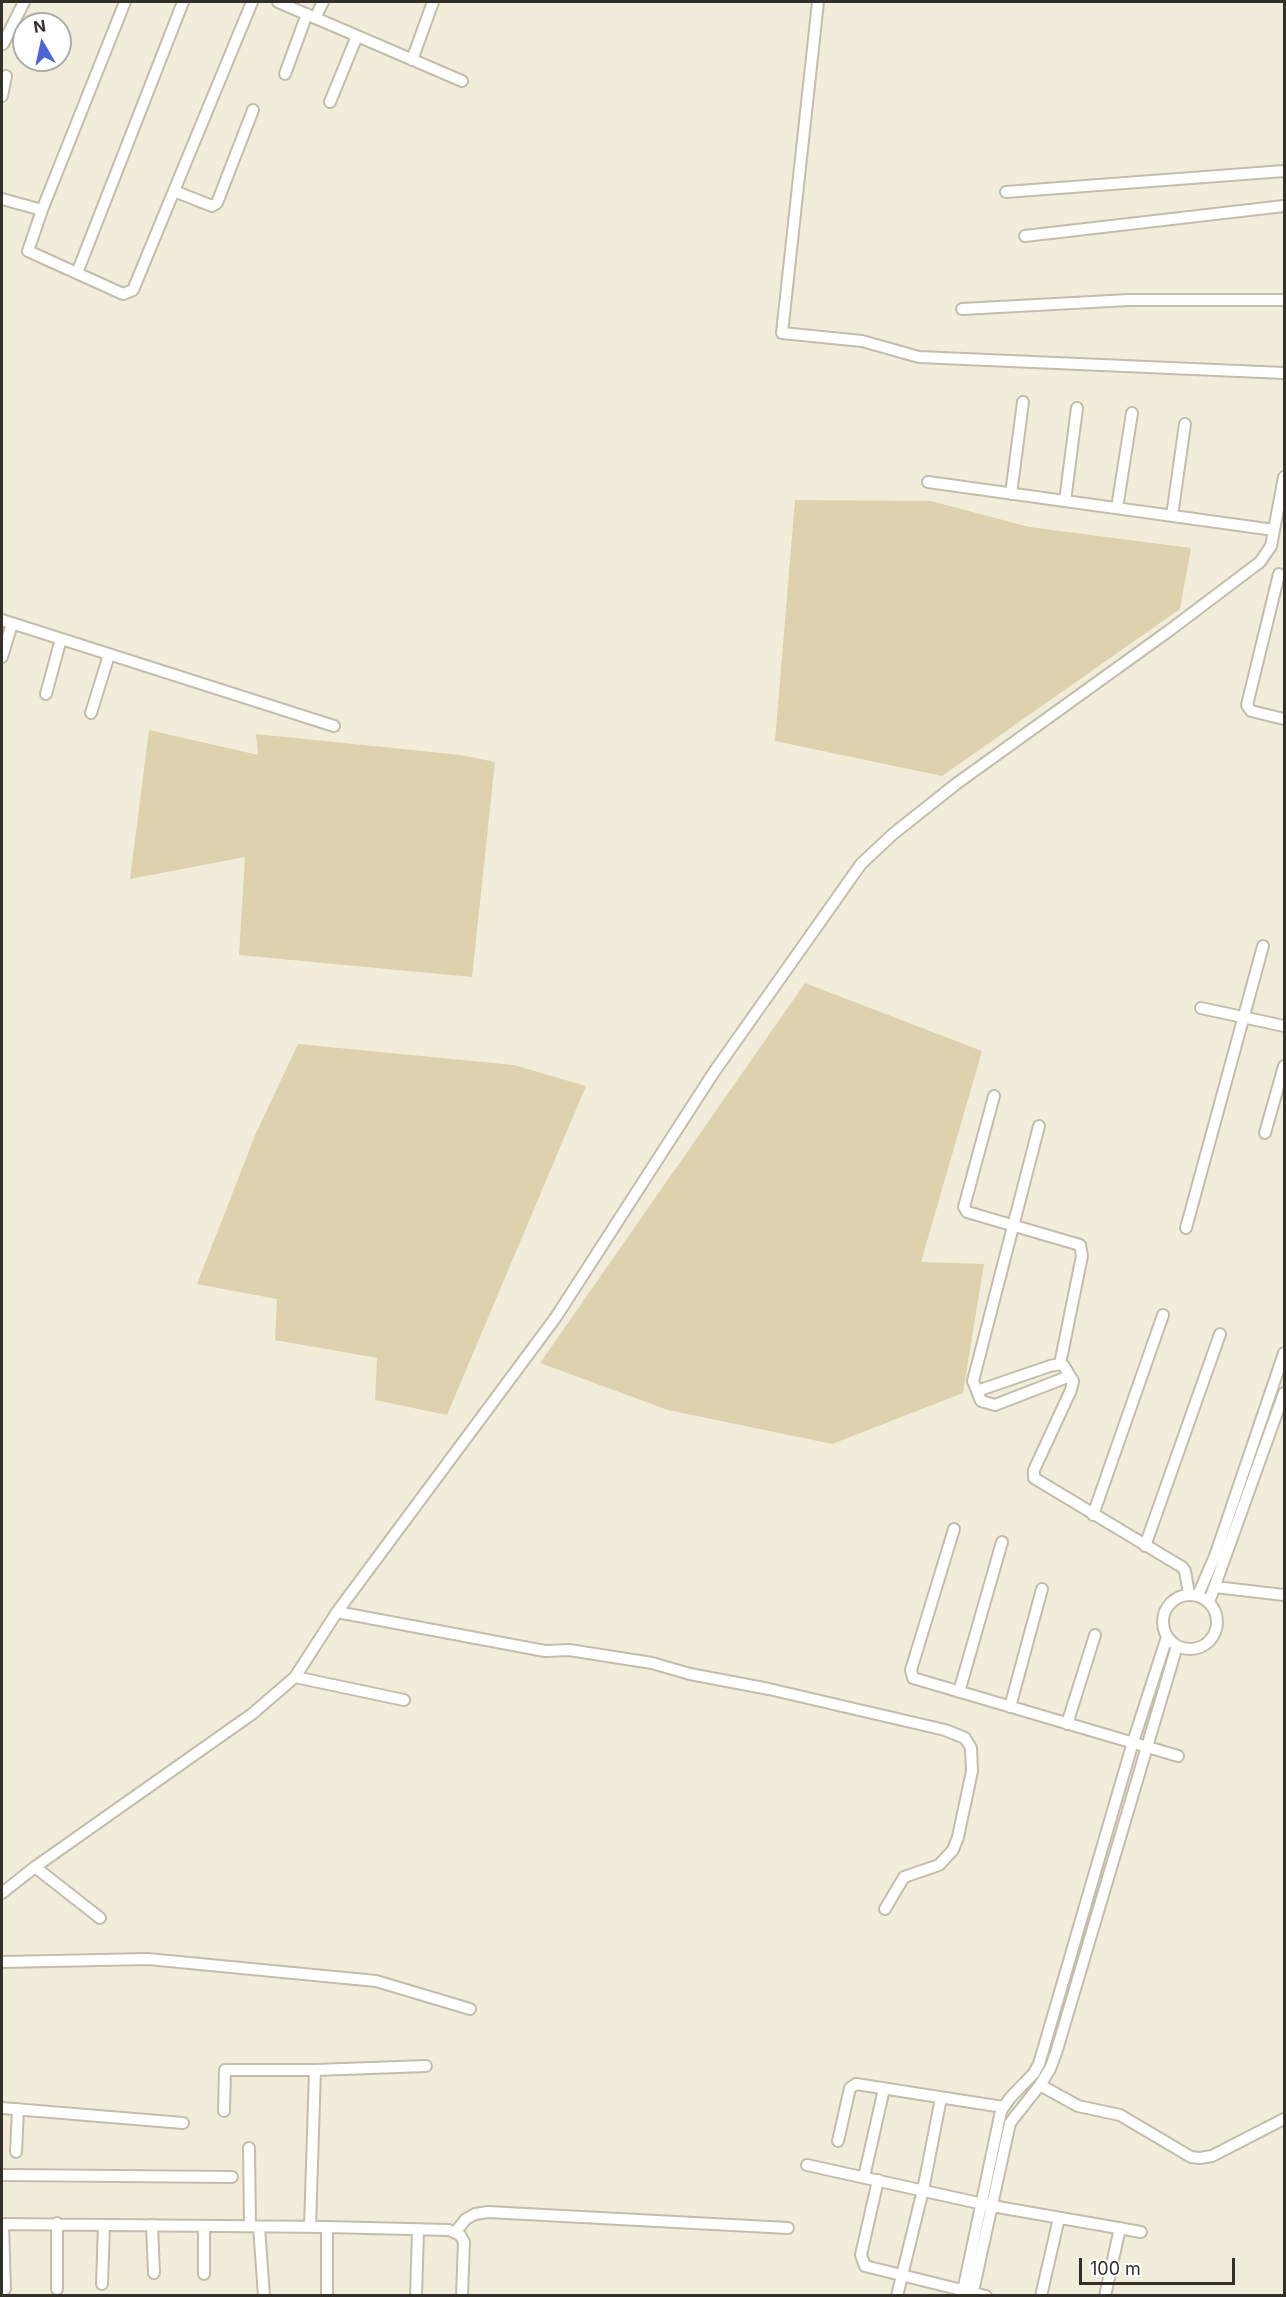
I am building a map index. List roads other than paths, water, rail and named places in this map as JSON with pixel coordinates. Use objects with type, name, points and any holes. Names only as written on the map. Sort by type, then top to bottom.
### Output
[{"type":"street","points":[[3,44],[24,2]]},
{"type":"street","points":[[125,2],[42,210],[28,251],[123,294],[133,290],[252,2]]},
{"type":"street","points":[[77,273],[183,2]]},
{"type":"street","points":[[278,2],[462,81]]},
{"type":"street","points":[[285,74],[311,16],[323,2]]},
{"type":"street","points":[[412,60],[433,2]]},
{"type":"street","points":[[818,2],[782,333],[862,341],[919,357],[1284,373]]},
{"type":"street","points":[[330,102],[357,36]]},
{"type":"street","points":[[2,96],[6,76]]},
{"type":"street","points":[[174,191],[212,206],[217,203],[253,110]]},
{"type":"street","points":[[1006,192],[1284,171]]},
{"type":"street","points":[[2,199],[42,210]]},
{"type":"street","points":[[1025,236],[1284,206]]},
{"type":"street","points":[[962,309],[1129,300],[1284,300]]},
{"type":"street","points":[[1011,494],[1023,402]]},
{"type":"street","points":[[1065,501],[1077,408]]},
{"type":"street","points":[[1117,508],[1132,413]]},
{"type":"street","points":[[1172,516],[1185,424]]},
{"type":"street","points":[[2,1893],[35,1867],[252,1714],[295,1677],[337,1612],[556,1317],[714,1072],[861,864],[892,834],[956,784],[1252,568],[1266,555],[1274,530],[1284,477]]},
{"type":"street","points":[[928,482],[1274,530]]},
{"type":"street","points":[[1279,574],[1247,705],[1251,711],[1284,719]]},
{"type":"street","points":[[2,657],[7,622],[334,726]]},
{"type":"street","points":[[46,694],[62,639]]},
{"type":"street","points":[[91,713],[109,655]]},
{"type":"street","points":[[1186,1228],[1263,946]]},
{"type":"street","points":[[1201,1008],[1284,1026]]},
{"type":"street","points":[[1265,1133],[1284,1066]]},
{"type":"street","points":[[994,1096],[964,1207],[967,1212],[1080,1245],[1082,1256],[1060,1364]]},
{"type":"street","points":[[1039,1126],[973,1381],[981,1401],[995,1405],[1070,1376]]},
{"type":"street","points":[[1093,1515],[1162,1315]]},
{"type":"street","points":[[1145,1546],[1220,1334]]},
{"type":"street","points":[[1193,1595],[1215,1556],[1284,1353]]},
{"type":"street","points":[[977,1391],[1060,1364],[1065,1366],[1072,1381],[1071,1390],[1033,1474],[1036,1480],[1185,1571],[1193,1595]]},
{"type":"street","points":[[1209,1602],[1284,1393]]},
{"type":"street","points":[[954,1529],[911,1670],[913,1678],[1178,1756]]},
{"type":"street","points":[[959,1692],[1002,1542]]},
{"type":"street","points":[[1215,1587],[1284,1595]]},
{"type":"street","points":[[1010,1707],[1042,1589]]},
{"type":"street","points":[[1193,1595],[1209,1602],[1217,1617],[1217,1626],[1210,1640],[1196,1649],[1187,1649],[1177,1646],[1167,1637],[1162,1620],[1164,1611],[1176,1598],[1193,1595]]},
{"type":"street","points":[[337,1612],[546,1651],[569,1650],[652,1663],[718,1680],[769,1689],[945,1730],[965,1738],[971,1748],[972,1771],[958,1837],[953,1850],[939,1865],[904,1877],[885,1909]]},
{"type":"street","points":[[1067,1724],[1095,1635]]},
{"type":"street","points":[[987,2205],[1003,2107],[1034,2073],[1039,2064],[1133,1742],[1167,1637]]},
{"type":"street","points":[[967,2293],[987,2205],[1010,2123],[1050,2069],[1059,2044],[1177,1646]]},
{"type":"street","points":[[295,1677],[404,1700]]},
{"type":"street","points":[[35,1867],[100,1918]]},
{"type":"street","points":[[2,1962],[148,1959],[364,1980],[470,2008]]},
{"type":"street","points":[[224,2111],[225,2070],[426,2066]]},
{"type":"street","points":[[310,2227],[315,2070]]},
{"type":"street","points":[[838,2141],[849,2088],[856,2084],[1003,2107]]},
{"type":"street","points":[[1040,2085],[1078,2106],[1120,2115],[1191,2157],[1212,2156],[1284,2119]]},
{"type":"street","points":[[864,2177],[884,2089]]},
{"type":"street","points":[[897,2295],[923,2190],[941,2098]]},
{"type":"street","points":[[2,2108],[183,2123]]},
{"type":"street","points":[[16,2152],[18,2109]]},
{"type":"street","points":[[249,2148],[255,2227],[264,2295]]},
{"type":"street","points":[[807,2165],[987,2205],[1141,2232]]},
{"type":"street","points":[[2,2175],[232,2177]]},
{"type":"street","points":[[878,2180],[861,2258],[865,2266],[967,2293],[986,2295]]},
{"type":"street","points":[[456,2231],[466,2219],[475,2214],[488,2212],[788,2228]]},
{"type":"street","points":[[1041,2295],[1059,2218]]},
{"type":"street","points":[[57,2223],[57,2289]]},
{"type":"street","points":[[6,2289],[2,2224],[327,2227],[456,2231]]},
{"type":"street","points":[[102,2284],[104,2225]]},
{"type":"street","points":[[152,2225],[154,2273]]},
{"type":"street","points":[[204,2226],[204,2274]]},
{"type":"street","points":[[327,2227],[327,2295]]},
{"type":"street","points":[[1105,2295],[1120,2228]]},
{"type":"street","points":[[416,2295],[418,2231]]},
{"type":"street","points":[[456,2231],[464,2242],[462,2295]]}]
